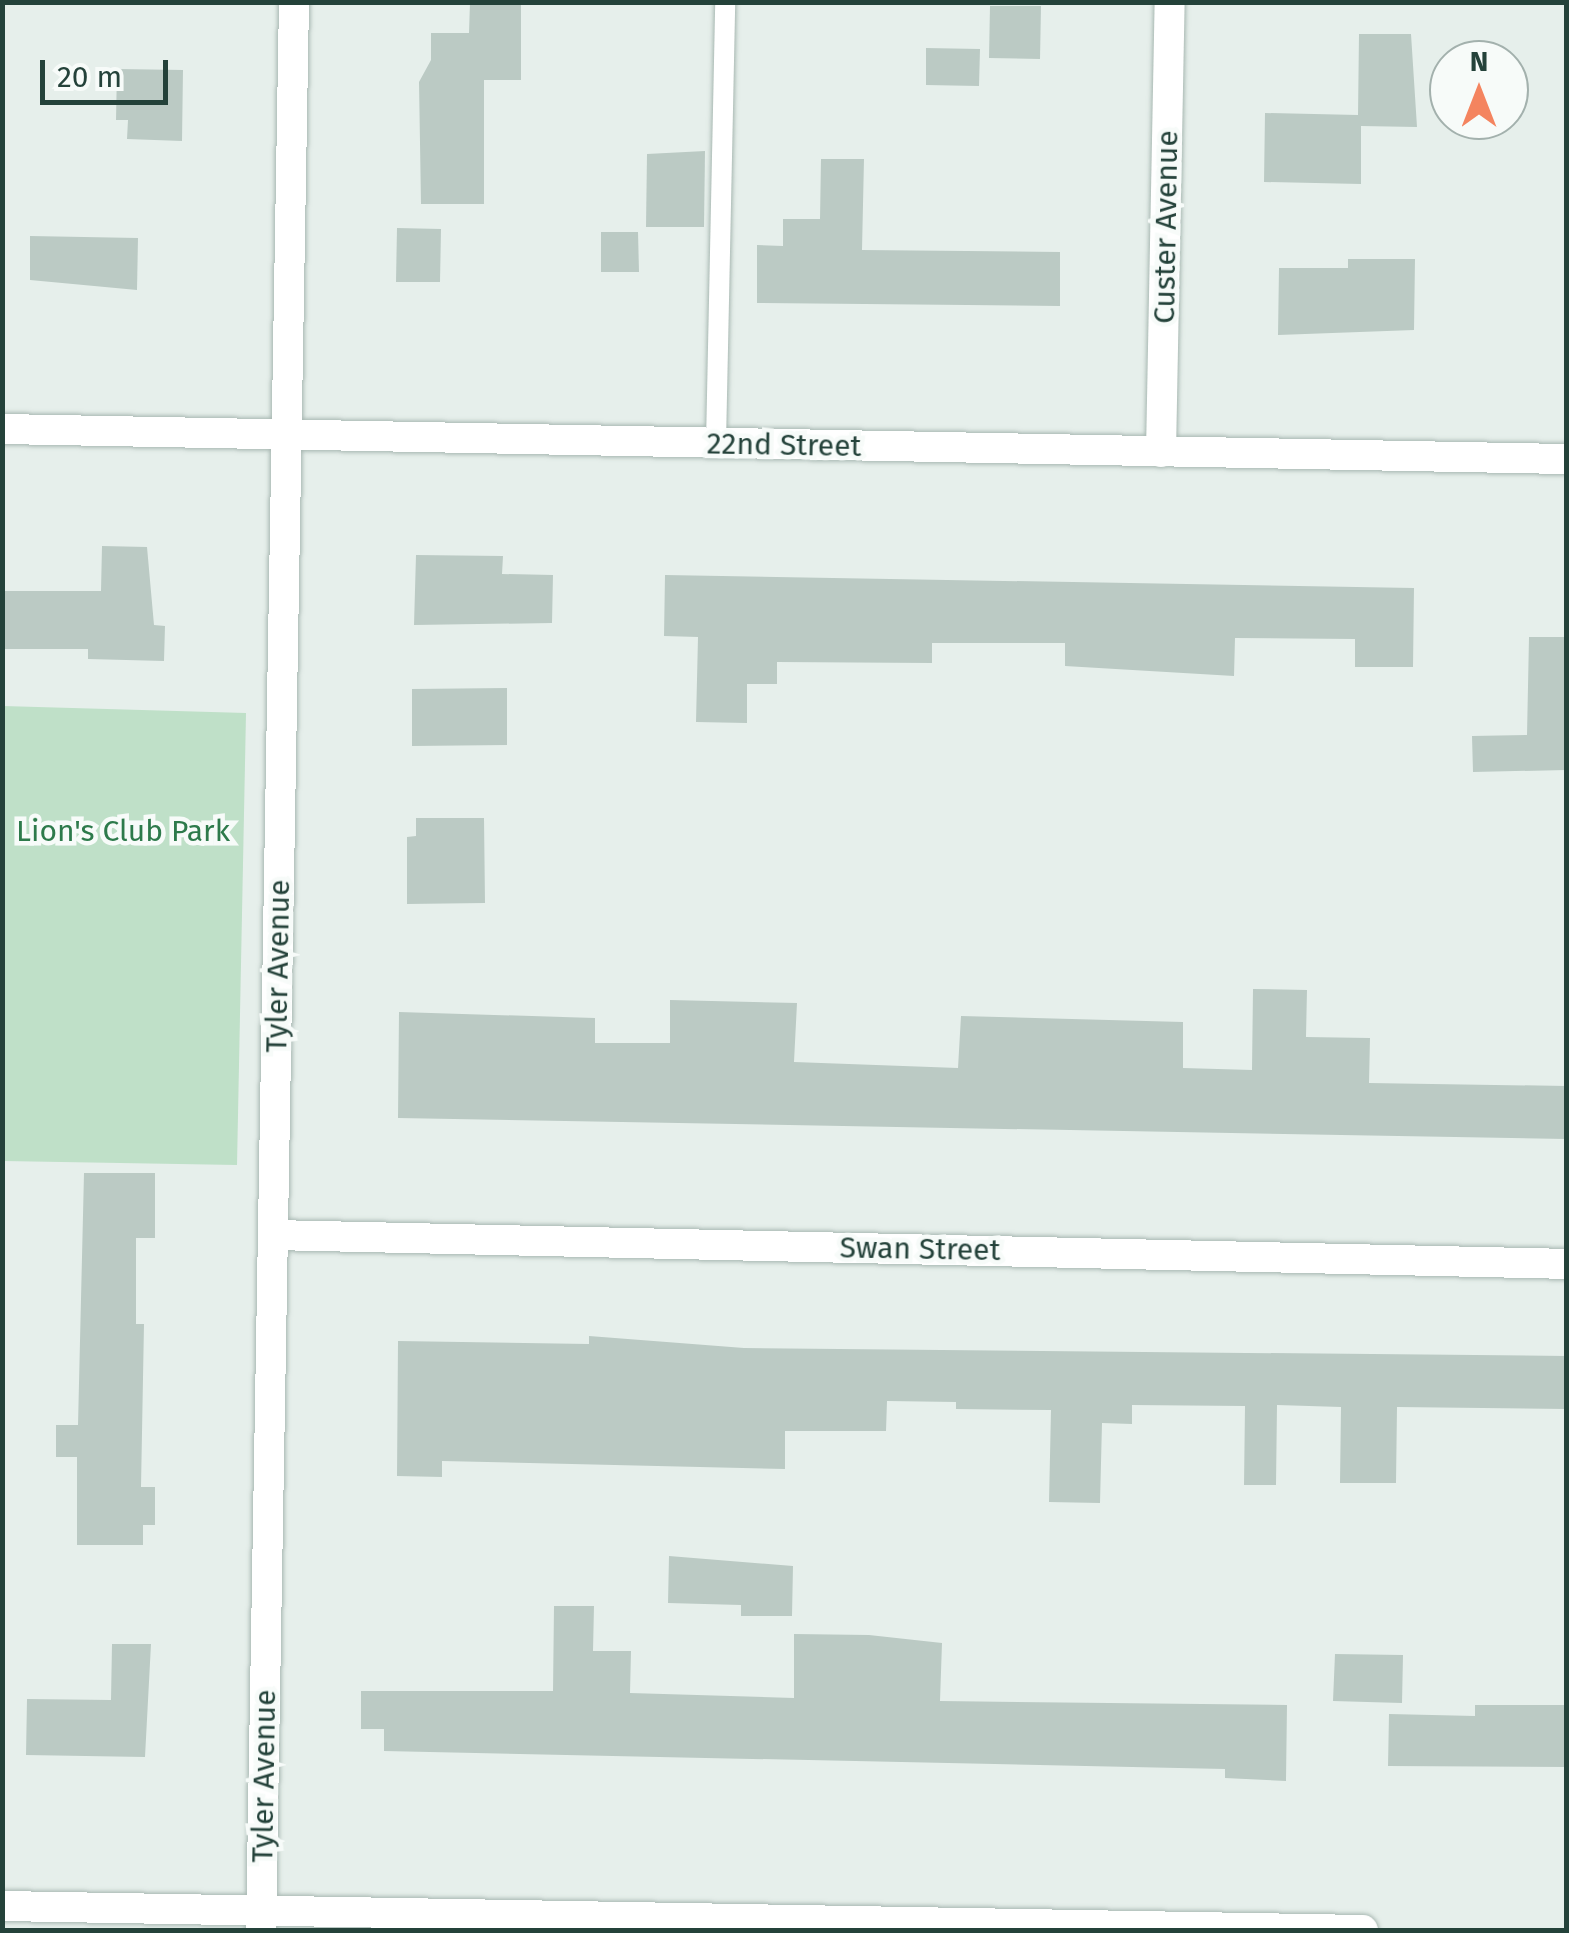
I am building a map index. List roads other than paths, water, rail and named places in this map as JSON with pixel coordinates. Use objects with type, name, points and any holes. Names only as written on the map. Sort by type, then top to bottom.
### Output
[{"type":"street","name":"Tyler Avenue","points":[[261,1920],[294,2]]},
{"type":"street","name":"Custer Avenue","points":[[1161,452],[1170,2]]},
{"type":"street","name":"22nd Street","points":[[2,429],[1566,460]]},
{"type":"street","name":"Swan Street","points":[[273,1235],[1566,1264]]},
{"type":"street","points":[[2,1906],[261,1920],[1363,1930]]},
{"type":"lane","points":[[716,443],[725,2]]},
{"type":"park label","name":"Lion's Club Park","points":[[123,831]]}]
